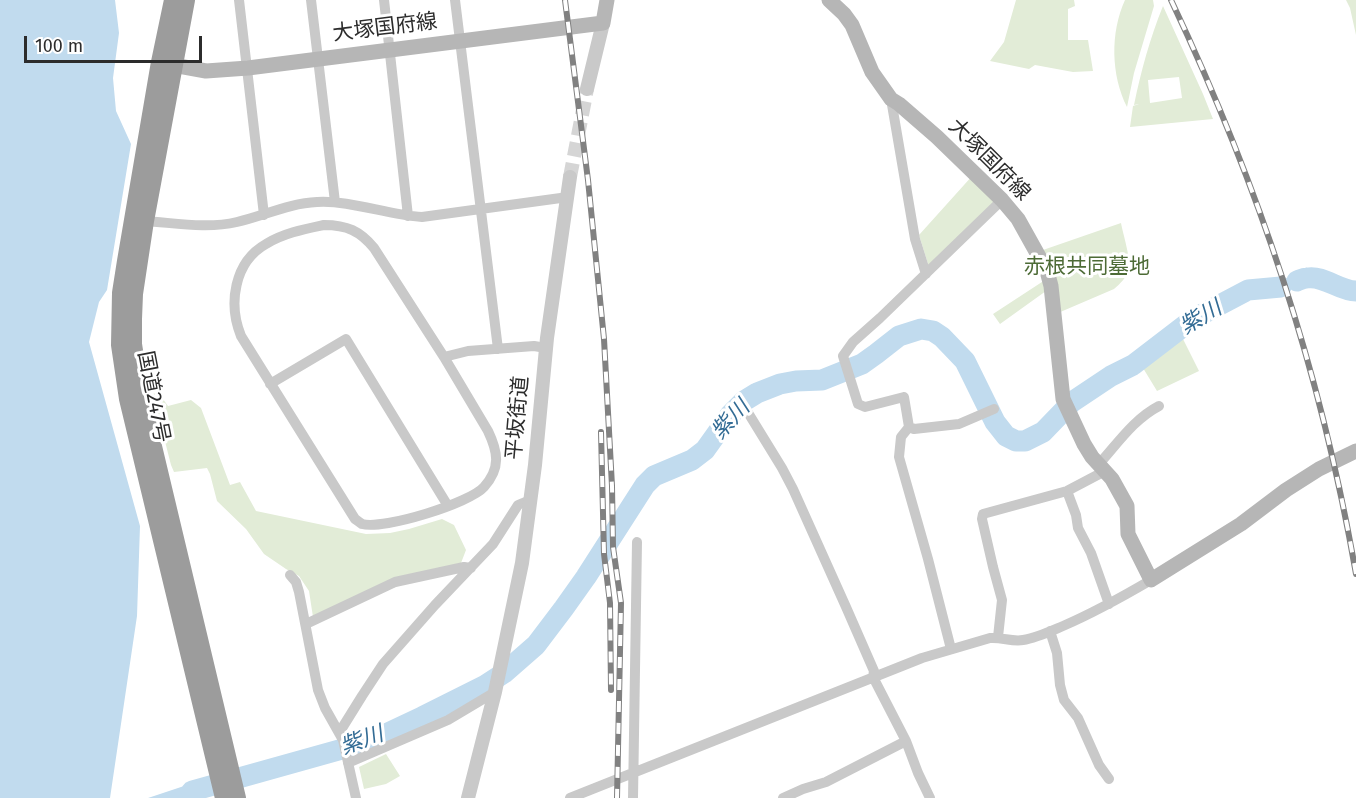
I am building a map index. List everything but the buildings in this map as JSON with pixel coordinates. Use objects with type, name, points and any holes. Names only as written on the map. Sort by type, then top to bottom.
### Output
[{"type":"highway","name":"国道247号","points":[[173,0],[129,240],[121,293],[120,345],[128,399],[229,794]]},
{"type":"highway","name":"国道247号","points":[[186,0],[145,221],[134,294],[133,344],[136,370],[224,773]]},
{"type":"main road","points":[[603,23],[607,0]]},
{"type":"main road","name":"大塚国府線","points":[[828,0],[844,14],[852,25],[872,72],[891,99],[937,136],[1002,200],[1018,219],[1047,271],[1050,278],[1067,408],[1083,444],[1116,486],[1127,506],[1128,534],[1151,580]]},
{"type":"main road","name":"大塚国府線","points":[[173,65],[206,71],[248,68],[603,23]]},
{"type":"main road","points":[[1151,580],[1242,524],[1286,490],[1319,469],[1356,451]]},
{"type":"street","points":[[239,0],[264,216]]},
{"type":"street","points":[[311,0],[335,202]]},
{"type":"street","points":[[384,0],[408,216]]},
{"type":"street","points":[[455,0],[498,349]]},
{"type":"street","points":[[587,89],[603,23]]},
{"type":"street","points":[[891,99],[915,238],[926,274]]},
{"type":"street","name":"平坂街道","points":[[495,688],[522,563],[546,348],[570,177]]},
{"type":"street","points":[[145,221],[207,226],[234,223],[316,202],[335,202],[422,217],[568,197]]},
{"type":"street","points":[[951,649],[899,458],[901,437],[909,427],[904,397],[865,407],[858,404],[843,356],[853,342],[1002,200]]},
{"type":"street","points":[[324,225],[345,226],[368,241],[374,248],[488,431],[494,443],[497,462],[490,479],[474,495],[398,522],[370,525],[359,522],[270,384],[237,327],[234,299],[240,274],[249,259],[264,245],[295,232],[324,225]]},
{"type":"street","points":[[270,384],[346,339],[448,506]]},
{"type":"street","points":[[444,357],[468,351],[534,346],[546,348]]},
{"type":"street","points":[[998,637],[1002,600],[982,519],[984,514],[1067,491],[1102,467],[1129,429],[1159,406]]},
{"type":"street","points":[[909,427],[914,429],[946,427],[994,409]]},
{"type":"street","points":[[747,411],[793,489],[874,671],[873,677],[906,741],[930,798]]},
{"type":"street","points":[[1067,491],[1078,528],[1091,553],[1109,604]]},
{"type":"street","points":[[341,737],[362,696],[383,664],[493,544],[518,506],[530,500]]},
{"type":"street","points":[[633,798],[637,542]]},
{"type":"street","points":[[306,624],[395,582],[464,567],[471,568]]},
{"type":"street","points":[[290,575],[296,582],[299,592],[318,690],[341,737],[356,798]]},
{"type":"street","points":[[573,798],[922,658],[990,638],[1024,640],[1050,631],[1109,604],[1151,580]]},
{"type":"street","points":[[1050,631],[1057,653],[1064,700],[1078,718],[1099,765],[1109,779]]},
{"type":"street","points":[[347,759],[448,720],[495,688]]},
{"type":"street","points":[[468,798],[495,688]]},
{"type":"street","points":[[783,798],[826,782],[906,741]]},
{"type":"green space","points":[[1016,0],[1074,0],[1075,6],[1068,9],[1068,40],[1088,40],[1093,71],[1073,72],[1035,65],[1029,69],[990,61],[1004,42]]},
{"type":"green space","points":[[1125,0],[1153,0],[1154,6],[1134,73],[1127,107],[1118,81],[1114,54],[1117,26]]},
{"type":"green space","points":[[1346,0],[1356,0],[1356,35],[1350,8]]},
{"type":"green space","points":[[1163,6],[1213,119],[1130,127],[1133,106],[1139,104],[1134,105]],"holes":[[[1179,77],[1182,98],[1150,103],[1148,80]]]},
{"type":"green space","points":[[973,175],[998,201],[929,267],[919,235]]},
{"type":"green space","name":"赤根共同墓地","points":[[1121,223],[1129,265],[1125,278],[1114,289],[1058,313],[1043,250]]},
{"type":"green space","points":[[1045,280],[1046,291],[1000,324],[993,314]]},
{"type":"green space","points":[[1182,337],[1199,371],[1157,391],[1143,368]]},
{"type":"green space","points":[[158,392],[168,406],[191,400],[201,408],[230,485],[240,482],[256,511],[366,534],[390,533],[442,519],[454,525],[466,550],[461,563],[313,617],[309,591],[299,576],[264,554],[246,529],[217,501],[207,468],[174,472],[153,394]]},
{"type":"green space","points":[[386,754],[400,776],[386,784],[364,789],[359,767]]},
{"type":"water","points":[[0,0],[115,0],[119,33],[113,78],[116,111],[131,144],[107,290],[99,302],[89,342],[140,526],[137,616],[110,798],[0,798]]},
{"type":"water","points":[[190,784],[193,795],[200,796],[200,798],[148,798]]},
{"type":"waterway","name":"紫川","points":[[1297,281],[1304,278],[1319,279],[1356,291]]},
{"type":"waterway","name":"紫川","points":[[192,791],[371,741],[484,686],[504,673],[536,645],[564,608],[645,485],[654,476],[692,460],[705,450],[730,415],[744,401],[757,393],[780,384],[822,380],[862,364],[899,336],[921,329],[933,331],[965,361],[995,422],[1006,436],[1016,441],[1025,441],[1043,432],[1072,402],[1111,376],[1133,365],[1193,319],[1248,290],[1281,287]]},
{"type":"tunnel","points":[[570,177],[587,89]]},
{"type":"railway","points":[[565,0],[588,180],[604,339],[613,547],[621,603],[617,798]]},
{"type":"railway","points":[[1171,0],[1232,140],[1283,281],[1325,425],[1356,574]]},
{"type":"railway","points":[[601,432],[604,554],[610,603],[611,690]]}]
